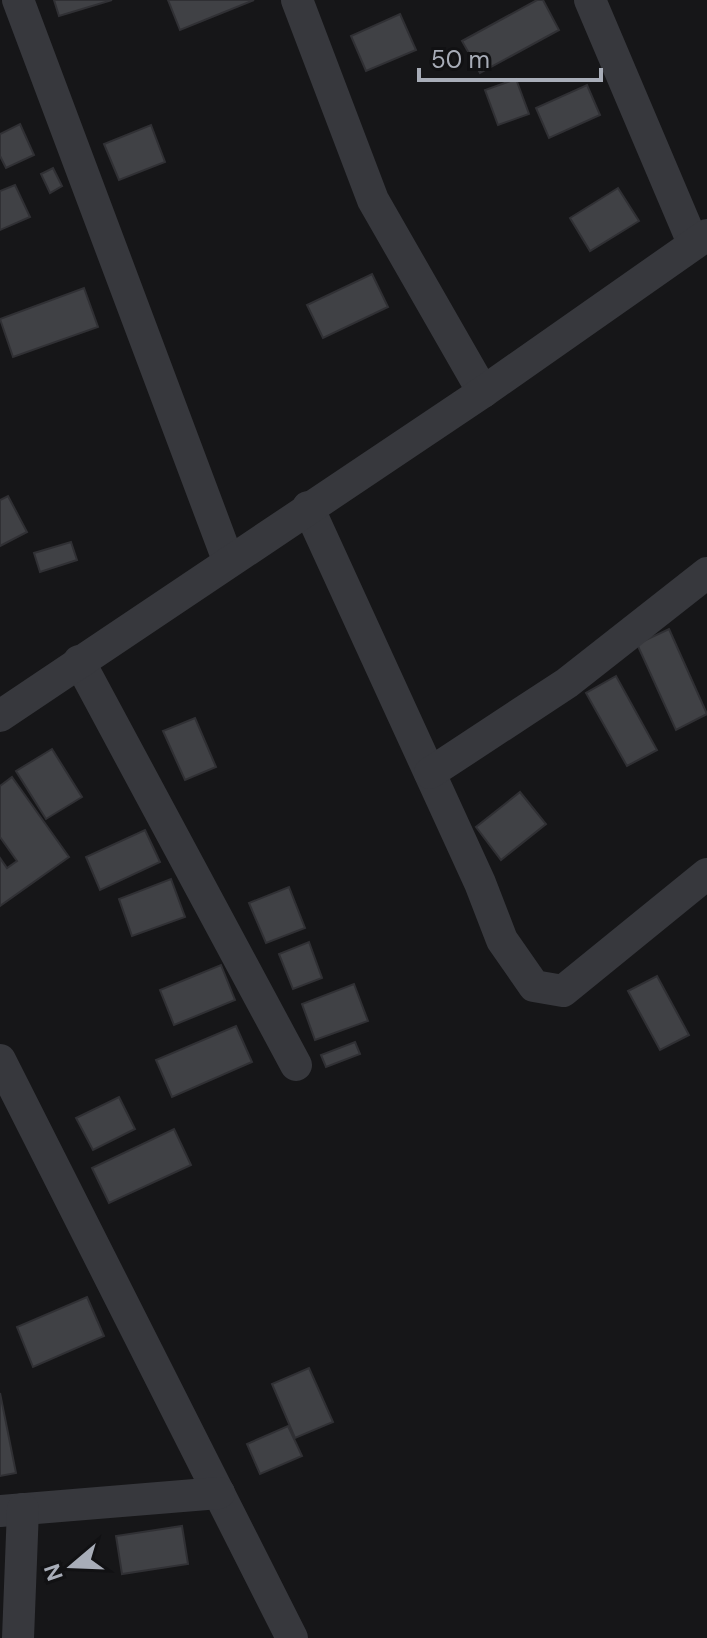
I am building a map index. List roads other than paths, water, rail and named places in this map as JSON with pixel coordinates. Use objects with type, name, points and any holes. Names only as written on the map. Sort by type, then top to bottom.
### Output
[{"type":"street","points":[[18,0],[228,560]]},
{"type":"street","points":[[297,0],[373,200],[483,392]]},
{"type":"street","points":[[2,705],[79,661],[483,392],[700,239],[590,0]]},
{"type":"street","points":[[308,507],[430,773],[502,940],[534,986],[563,991],[707,874]]},
{"type":"street","points":[[430,773],[567,683],[707,573]]},
{"type":"street","points":[[79,661],[296,1065]]},
{"type":"street","points":[[0,1060],[292,1638]]},
{"type":"street","points":[[18,1638],[11,1510],[219,1493]]}]
